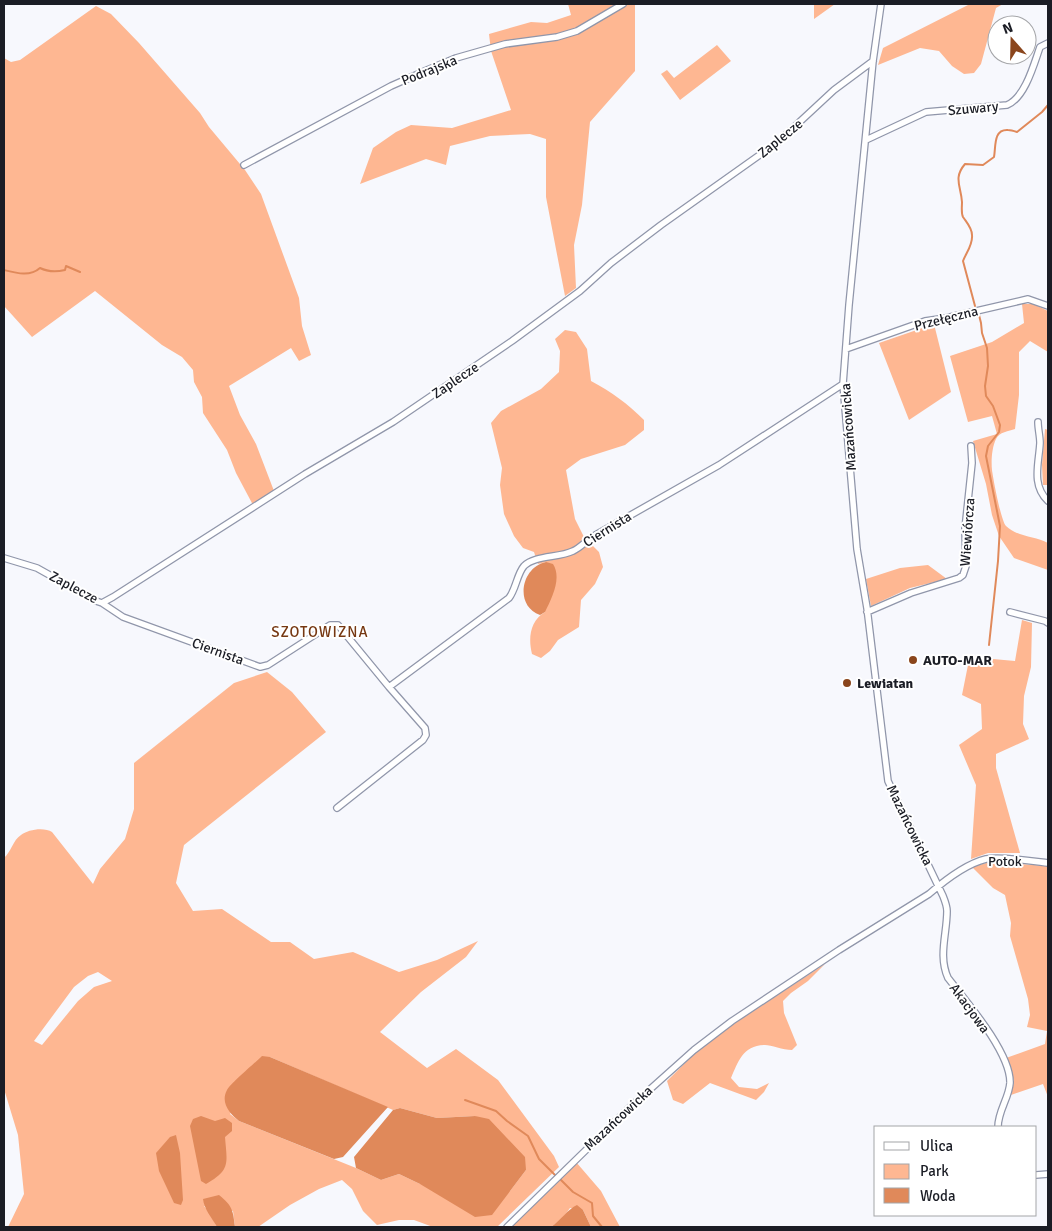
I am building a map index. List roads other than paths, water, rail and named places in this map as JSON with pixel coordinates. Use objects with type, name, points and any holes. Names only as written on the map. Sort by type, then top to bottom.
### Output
[{"type":"street","name":"Podrajska","points":[[244,165],[391,86],[424,71],[456,58],[505,44],[558,37],[577,31],[623,4]]},
{"type":"street","name":"Mazańcowicka","points":[[507,1227],[628,1109],[694,1050],[732,1021],[939,886],[888,781],[857,543],[843,384],[873,61],[881,4]]},
{"type":"street","name":"Szuwary","points":[[866,140],[926,112],[1007,105],[1014,102],[1025,85],[1040,47],[1048,42]]},
{"type":"street","name":"Zaplecze","points":[[4,558],[37,568],[102,602],[142,580],[305,474],[393,422],[512,341],[580,291],[611,263],[661,225],[778,142],[834,90],[873,61]]},
{"type":"street","name":"Przełęczna","points":[[846,349],[925,321],[1028,299],[1048,306]]},
{"type":"street","name":"Ciernista","points":[[389,687],[509,598],[514,591],[523,567],[533,560],[574,551],[592,537],[719,465],[843,384]]},
{"type":"street","points":[[1038,422],[1040,442],[1036,478],[1040,490],[1048,501]]},
{"type":"street","name":"Wiewiórcza","points":[[867,612],[911,593],[959,578],[965,572],[965,529],[972,463],[971,446]]},
{"type":"street","name":"Ciernista","points":[[102,602],[123,617],[260,667],[268,665],[330,625],[334,624],[341,628],[425,728],[426,735],[423,740],[337,808]]},
{"type":"street","points":[[1010,612],[1048,623]]},
{"type":"street","name":"Potok","points":[[939,886],[972,864],[987,859],[1048,863]]},
{"type":"street","name":"Akacjowa","points":[[939,886],[947,909],[942,953],[944,970],[991,1037],[1006,1063],[1010,1082],[998,1120],[998,1126]]},
{"type":"water","points":[[546,562],[553,564],[557,575],[548,606],[545,612],[540,615],[526,604],[524,587],[531,571],[537,565]]},
{"type":"water","points":[[262,1056],[270,1057],[388,1107],[343,1157],[334,1159],[239,1121],[227,1108],[225,1095],[233,1083]]},
{"type":"water","points":[[400,1108],[437,1118],[475,1116],[489,1119],[525,1157],[526,1170],[492,1215],[475,1217],[420,1184],[399,1174],[381,1180],[356,1168],[354,1157],[393,1110]]},
{"type":"water","points":[[201,1116],[215,1121],[225,1118],[232,1123],[232,1131],[225,1137],[226,1165],[224,1170],[206,1184],[201,1181],[190,1126],[193,1119]]},
{"type":"water","points":[[176,1135],[180,1153],[183,1200],[181,1205],[174,1203],[159,1171],[156,1153],[170,1137]]},
{"type":"water","points":[[219,1195],[232,1209],[235,1227],[217,1227],[207,1210],[203,1199]]},
{"type":"water","points":[[577,1205],[583,1210],[591,1227],[551,1227],[571,1209]]},
{"type":"waterway","points":[[975,306],[963,261],[970,246],[972,232],[962,214],[959,174],[965,164],[983,165],[994,157],[996,139],[1000,132],[1003,130],[1017,132],[1048,105]]},
{"type":"waterway","points":[[4,270],[32,273],[40,268],[49,271],[62,271],[65,270],[66,266],[80,272]]},
{"type":"waterway","points":[[979,315],[987,348],[986,396],[993,406],[1000,425],[999,432],[988,446],[986,456],[1000,526],[989,645]]},
{"type":"waterway","points":[[465,1100],[496,1111],[528,1136],[539,1159],[556,1176]]},
{"type":"waterway","points":[[560,1179],[573,1192],[592,1203],[593,1216],[602,1227]]},
{"type":"place","name":"AUTO-MAR","points":[[913,660]]},
{"type":"place","name":"Lewiatan","points":[[847,683]]},
{"type":"district","name":"SZOTOWIZNA","points":[[320,632]]}]
